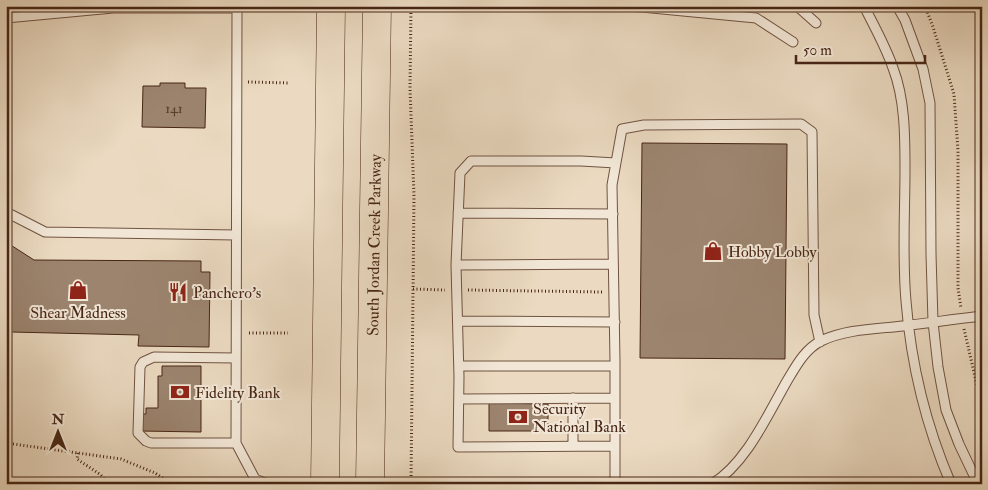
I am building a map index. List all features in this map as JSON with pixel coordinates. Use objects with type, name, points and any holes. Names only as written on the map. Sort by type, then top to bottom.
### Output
[{"type":"main road","points":[[325,484],[331,6]]},
{"type":"main road","name":"South Jordan Creek Parkway","points":[[370,484],[377,6]]},
{"type":"lane","points":[[631,6],[756,18],[793,42]]},
{"type":"lane","points":[[797,6],[816,23]]},
{"type":"lane","points":[[864,6],[894,68],[900,96],[905,134],[905,260],[909,325],[913,356],[931,435],[950,484]]},
{"type":"lane","points":[[897,6],[905,20],[923,68],[930,103],[931,254],[938,367],[946,410],[959,444],[978,484]]},
{"type":"lane","points":[[6,18],[113,8],[237,8],[236,444],[255,479],[267,484]]},
{"type":"lane","points":[[615,484],[615,322],[612,185],[622,129],[644,125],[800,124],[812,132],[814,316],[820,342]]},
{"type":"lane","points":[[615,446],[458,447],[459,366],[456,265],[460,173],[471,161],[581,161],[616,164]]},
{"type":"lane","points":[[6,212],[45,232],[236,235]]},
{"type":"lane","points":[[458,213],[612,214]]},
{"type":"lane","points":[[456,265],[613,264]]},
{"type":"lane","points":[[712,484],[735,466],[798,363],[811,348],[820,342],[857,331],[982,316]]},
{"type":"lane","points":[[458,321],[615,322]]},
{"type":"lane","points":[[236,358],[154,357],[149,359],[140,367],[138,411],[138,434],[151,443],[236,444]]},
{"type":"lane","points":[[459,366],[615,366]]},
{"type":"lane","points":[[573,398],[573,446]]},
{"type":"lane","points":[[459,399],[615,398]]},
{"type":"path","points":[[411,6],[410,88],[414,196],[411,484]]},
{"type":"path","points":[[925,6],[934,28],[954,94],[958,151],[958,288],[965,337],[982,407]]},
{"type":"path","points":[[237,82],[290,82]]},
{"type":"path","points":[[413,289],[614,292]]},
{"type":"path","points":[[236,333],[288,333]]},
{"type":"path","points":[[6,443],[9,445],[121,459],[155,473],[172,484]]},
{"type":"path","points":[[78,453],[77,459],[101,475],[108,484]]},
{"type":"building","points":[[160,83],[185,83],[185,88],[206,88],[205,128],[142,127],[143,86],[160,86]]},
{"type":"building","name":"Hobby Lobby","points":[[642,143],[787,144],[785,359],[640,358]]},
{"type":"building","points":[[6,242],[34,260],[201,261],[201,272],[210,272],[209,347],[138,346],[139,335],[11,332],[6,329]]},
{"type":"building","name":"Fidelity Bank","points":[[162,366],[201,366],[201,432],[140,431],[140,414],[146,414],[146,408],[158,408],[158,376],[162,376]]},
{"type":"building","name":"Security National Bank","points":[[489,403],[548,404],[548,431],[489,431]]},
{"type":"place","name":"Hobby Lobby","points":[[713,251]]},
{"type":"place","name":"Shear Madness","points":[[78,290]]},
{"type":"place","name":"Panchero's","points":[[178,292]]},
{"type":"place","name":"Fidelity Bank","points":[[180,392]]},
{"type":"place","name":"Security National Bank","points":[[518,417]]}]
